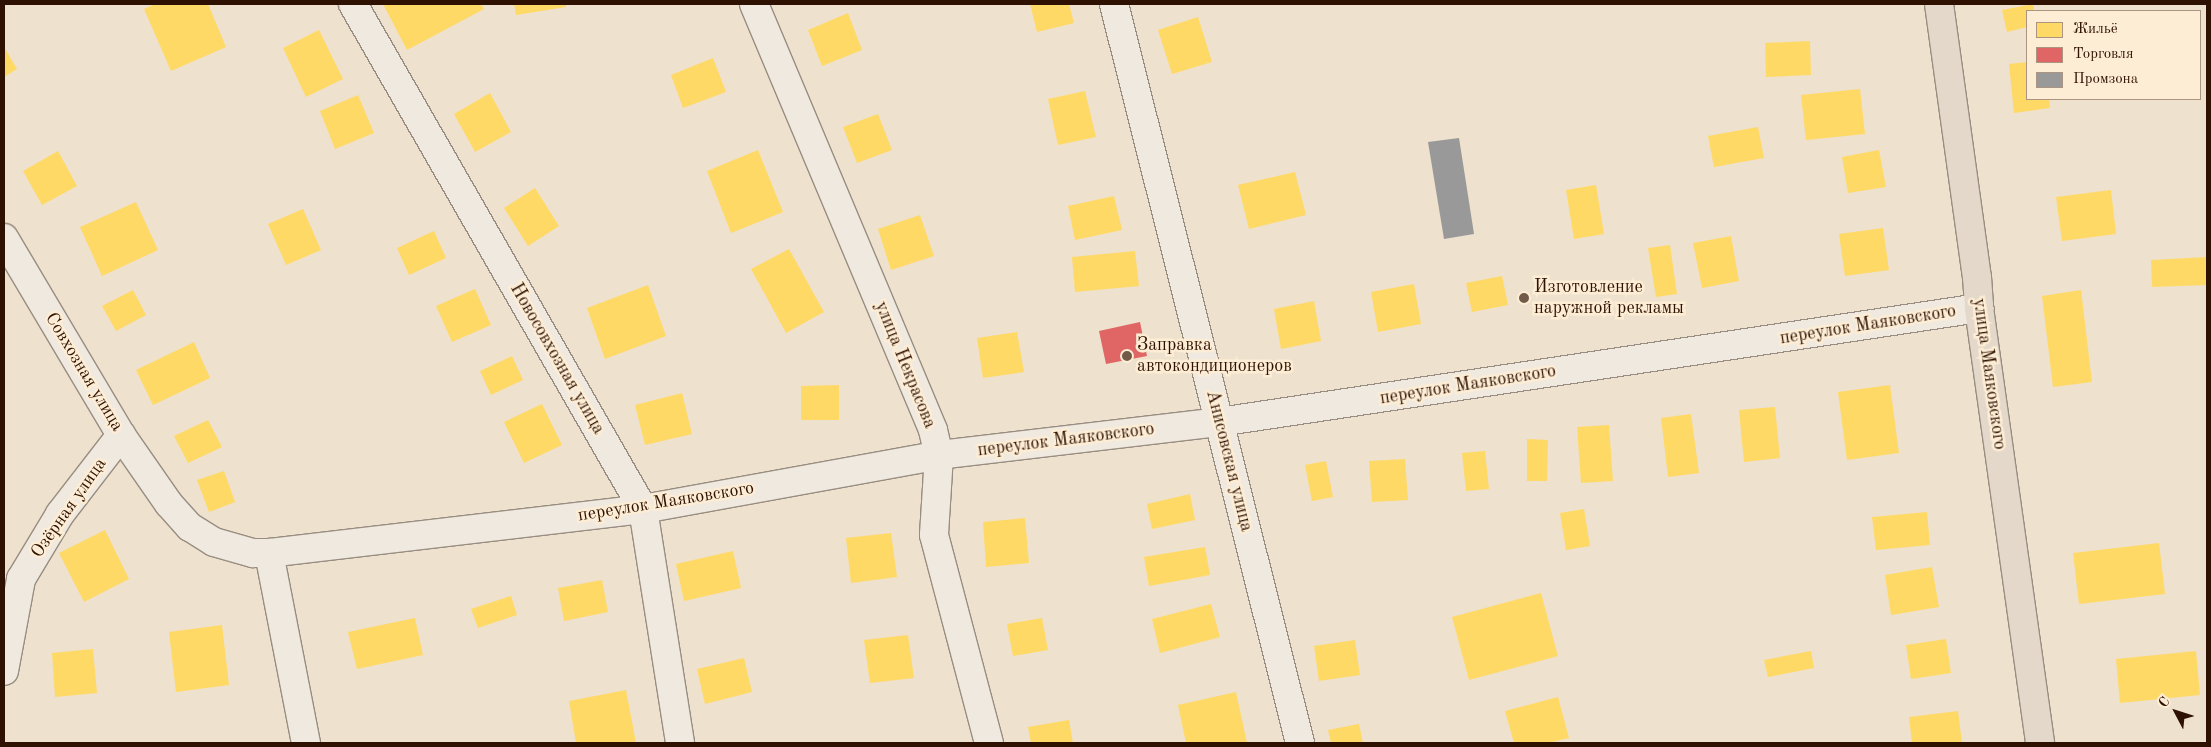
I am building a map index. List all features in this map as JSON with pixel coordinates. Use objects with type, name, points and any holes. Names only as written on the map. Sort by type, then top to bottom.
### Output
[{"type":"main road","name":"улица Маяковского","points":[[1939,4],[1979,308],[2040,743]]},
{"type":"street","name":"Новосовхозная улица","points":[[353,4],[643,509],[680,743]]},
{"type":"street","name":"улица Некрасова","points":[[754,4],[933,430],[939,455],[934,535],[988,743]]},
{"type":"street","name":"Анисовская улица","points":[[1114,4],[1300,743]]},
{"type":"street","name":"Совхозная улица","points":[[4,238],[122,435],[169,504]]},
{"type":"street","name":"переулок Маяковского","points":[[169,504],[190,527],[214,542],[240,550],[269,553],[643,509],[939,455],[1219,422],[1979,308]]},
{"type":"street","name":"Озёрная улица","points":[[4,671],[21,579],[60,514],[122,435]]},
{"type":"street","points":[[269,553],[306,743]]},
{"type":"building: Жильё","points":[[155,4],[208,4],[226,47],[171,71],[144,9]]},
{"type":"building: Жильё","points":[[383,4],[481,4],[484,9],[407,50]]},
{"type":"building: Жильё","points":[[514,4],[566,4],[566,7],[516,15]]},
{"type":"building: Жильё","points":[[1030,4],[1069,4],[1074,23],[1037,32]]},
{"type":"building: Жильё","points":[[2033,4],[2034,10],[2026,10],[2026,27],[2007,32],[2002,10]]},
{"type":"building: Жильё","points":[[848,13],[862,50],[822,66],[808,30]]},
{"type":"building: Жильё","points":[[1198,17],[1212,62],[1172,74],[1158,30]]},
{"type":"building: Жильё","points":[[319,30],[343,79],[306,97],[283,48]]},
{"type":"building: Жильё","points":[[1810,41],[1811,75],[1766,77],[1765,43]]},
{"type":"building: Жильё","points":[[4,47],[17,69],[4,77]]},
{"type":"building: Жильё","points":[[713,58],[726,92],[683,108],[671,75]]},
{"type":"building: Жильё","points":[[2026,62],[2026,100],[2049,100],[2050,108],[2014,113],[2009,64]]},
{"type":"building: Жильё","points":[[1860,89],[1865,134],[1806,140],[1801,95]]},
{"type":"building: Жильё","points":[[1085,91],[1096,137],[1058,145],[1048,99]]},
{"type":"building: Жильё","points":[[490,93],[511,132],[475,152],[454,114]]},
{"type":"building: Жильё","points":[[358,95],[374,133],[335,149],[320,111]]},
{"type":"building: Жильё","points":[[878,114],[892,150],[857,163],[843,127]]},
{"type":"building: Жильё","points":[[1758,127],[1764,158],[1714,167],[1708,136]]},
{"type":"building: Жильё","points":[[758,150],[783,212],[731,233],[707,171]]},
{"type":"building: Жильё","points":[[1879,150],[1886,187],[1848,193],[1842,157]]},
{"type":"building: Жильё","points":[[58,151],[77,186],[42,205],[23,171]]},
{"type":"building: Жильё","points":[[1295,172],[1306,215],[1249,229],[1238,185]]},
{"type":"building: Жильё","points":[[1596,185],[1604,234],[1574,239],[1566,190]]},
{"type":"building: Жильё","points":[[535,188],[559,226],[528,246],[504,208]]},
{"type":"building: Жильё","points":[[2111,190],[2116,234],[2062,241],[2056,197]]},
{"type":"building: Жильё","points":[[1114,196],[1122,230],[1075,240],[1068,206]]},
{"type":"building: Жильё","points":[[136,202],[158,250],[102,276],[80,227]]},
{"type":"building: Жильё","points":[[303,209],[321,250],[286,265],[268,224]]},
{"type":"building: Жильё","points":[[920,215],[934,256],[891,270],[878,229]]},
{"type":"building: Жильё","points":[[1883,228],[1889,270],[1845,276],[1839,234]]},
{"type":"building: Жильё","points":[[434,231],[446,258],[409,275],[397,248]]},
{"type":"building: Жильё","points":[[1731,236],[1739,281],[1702,288],[1693,243]]},
{"type":"building: Жильё","points":[[1670,245],[1677,294],[1656,297],[1648,248]]},
{"type":"building: Жильё","points":[[789,249],[824,312],[786,333],[751,269]]},
{"type":"building: Жильё","points":[[1135,251],[1139,286],[1075,292],[1072,257]]},
{"type":"building: Жильё","points":[[2207,257],[2207,285],[2152,287],[2151,260]]},
{"type":"building: Жильё","points":[[1502,276],[1508,305],[1472,312],[1466,283]]},
{"type":"building: Жильё","points":[[1414,284],[1421,324],[1378,332],[1371,292]]},
{"type":"building: Жильё","points":[[648,285],[666,336],[605,359],[587,308]]},
{"type":"building: Жильё","points":[[475,289],[491,325],[452,342],[436,306]]},
{"type":"building: Жильё","points":[[133,290],[146,315],[116,331],[102,306]]},
{"type":"building: Жильё","points":[[2081,290],[2092,382],[2053,387],[2042,296]]},
{"type":"building: Жильё","points":[[1314,301],[1321,341],[1281,349],[1274,309]]},
{"type":"building: Жильё","points":[[1017,332],[1024,372],[983,378],[977,338]]},
{"type":"building: Жильё","points":[[194,342],[210,378],[153,405],[136,370]]},
{"type":"building: Жильё","points":[[512,356],[523,380],[491,395],[480,371]]},
{"type":"building: Жильё","points":[[839,385],[839,420],[801,420],[801,386]]},
{"type":"building: Жильё","points":[[1890,385],[1899,453],[1847,460],[1838,392]]},
{"type":"building: Жильё","points":[[682,393],[692,434],[645,445],[635,405]]},
{"type":"building: Жильё","points":[[542,404],[562,445],[524,463],[504,422]]},
{"type":"building: Жильё","points":[[1775,407],[1780,458],[1744,462],[1739,410]]},
{"type":"building: Жильё","points":[[1691,414],[1699,473],[1668,477],[1661,418]]},
{"type":"building: Жильё","points":[[208,420],[222,447],[188,463],[174,436]]},
{"type":"building: Жильё","points":[[1609,425],[1613,481],[1581,483],[1577,427]]},
{"type":"building: Жильё","points":[[1527,439],[1548,440],[1547,481],[1527,481]]},
{"type":"building: Жильё","points":[[1485,451],[1489,489],[1466,491],[1462,453]]},
{"type":"building: Жильё","points":[[1405,459],[1408,500],[1372,502],[1369,461]]},
{"type":"building: Жильё","points":[[1326,461],[1333,497],[1312,501],[1305,465]]},
{"type":"building: Жильё","points":[[224,471],[235,502],[209,512],[197,480]]},
{"type":"building: Жильё","points":[[1190,494],[1195,520],[1152,529],[1147,504]]},
{"type":"building: Жильё","points":[[1584,509],[1590,546],[1566,550],[1560,513]]},
{"type":"building: Жильё","points":[[1927,512],[1930,545],[1876,550],[1872,517]]},
{"type":"building: Жильё","points":[[1025,518],[1029,563],[986,567],[983,522]]},
{"type":"building: Жильё","points":[[105,530],[129,579],[84,602],[59,553]]},
{"type":"building: Жильё","points":[[891,533],[897,577],[851,583],[846,538]]},
{"type":"building: Жильё","points":[[2159,543],[2165,594],[2079,604],[2073,553]]},
{"type":"building: Жильё","points":[[1205,547],[1210,575],[1149,586],[1144,557]]},
{"type":"building: Жильё","points":[[733,551],[741,588],[684,601],[676,564]]},
{"type":"building: Жильё","points":[[1932,567],[1939,607],[1891,615],[1885,575]]},
{"type":"building: Жильё","points":[[602,580],[608,612],[564,621],[558,588]]},
{"type":"building: Жильё","points":[[1541,593],[1558,656],[1469,680],[1452,617]]},
{"type":"building: Жильё","points":[[511,596],[517,615],[478,628],[471,609]]},
{"type":"building: Жильё","points":[[1211,604],[1220,637],[1160,653],[1152,619]]},
{"type":"building: Жильё","points":[[415,618],[423,655],[357,669],[348,632]]},
{"type":"building: Жильё","points":[[1042,618],[1048,650],[1013,656],[1007,624]]},
{"type":"building: Жильё","points":[[222,625],[229,685],[176,692],[169,632]]},
{"type":"building: Жильё","points":[[908,635],[914,678],[870,683],[864,640]]},
{"type":"building: Жильё","points":[[1946,639],[1951,673],[1911,679],[1906,645]]},
{"type":"building: Жильё","points":[[1355,640],[1360,675],[1319,681],[1314,646]]},
{"type":"building: Жильё","points":[[93,649],[97,693],[55,697],[52,653]]},
{"type":"building: Жильё","points":[[1811,651],[1814,668],[1768,677],[1764,660]]},
{"type":"building: Жильё","points":[[2196,651],[2200,695],[2120,703],[2116,659]]},
{"type":"building: Жильё","points":[[744,658],[752,692],[705,704],[697,669]]},
{"type":"building: Жильё","points":[[626,690],[636,743],[576,743],[569,701]]},
{"type":"building: Жильё","points":[[1236,692],[1247,743],[1186,743],[1178,705]]},
{"type":"building: Жильё","points":[[1558,697],[1569,738],[1548,743],[1514,743],[1505,711]]},
{"type":"building: Жильё","points":[[1958,711],[1962,743],[1912,743],[1909,717]]},
{"type":"building: Жильё","points":[[1069,720],[1073,743],[1031,743],[1028,727]]},
{"type":"building: Жильё","points":[[1359,724],[1363,743],[1331,743],[1328,730]]},
{"type":"building: Торговля","points":[[1140,322],[1147,356],[1106,364],[1099,331]]},
{"type":"building: Промзона","points":[[1459,138],[1474,234],[1444,239],[1428,142]]},
{"type":"place","name":"Изготовление наружной рекламы","points":[[1524,298]]},
{"type":"place","name":"Заправка автокондиционеров","points":[[1127,356]]}]
